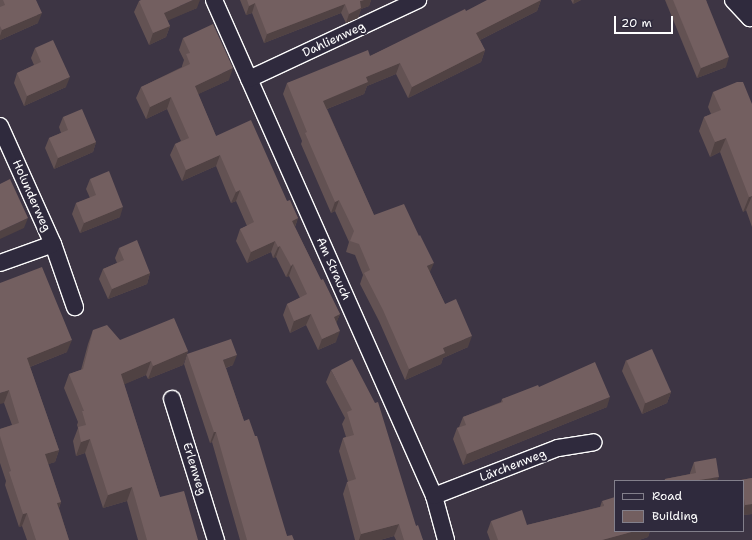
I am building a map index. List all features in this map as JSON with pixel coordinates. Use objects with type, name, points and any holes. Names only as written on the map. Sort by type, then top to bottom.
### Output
[{"type":"street","name":"Am Strauch","points":[[214,0],[434,496],[446,540]]},
{"type":"street","name":"Dahlienweg","points":[[249,79],[418,0]]},
{"type":"street","points":[[734,0],[751,20]]},
{"type":"street","points":[[750,0],[751,20]]},
{"type":"street","name":"Holunderweg","points":[[0,126],[53,244],[75,307]]},
{"type":"street","name":"Holunderweg","points":[[0,263],[53,244]]},
{"type":"street","name":"Erlenweg","points":[[172,399],[216,540]]},
{"type":"street","name":"Lärchenweg","points":[[434,496],[558,448],[594,442]]},
{"type":"building","points":[[3,0],[36,0],[42,13],[2,30],[0,26],[0,7],[5,5]]},
{"type":"building","points":[[193,0],[164,13],[170,26],[153,33],[139,1]]},
{"type":"building","points":[[247,0],[364,0],[360,1],[361,8],[349,14],[345,4],[267,34],[255,3],[249,6]]},
{"type":"building","points":[[487,0],[541,0],[476,33],[485,50],[412,87],[400,63],[366,77],[368,82],[323,101],[374,215],[404,204],[434,263],[427,266],[445,304],[456,299],[472,336],[443,348],[445,353],[409,369],[383,310],[364,273],[370,270],[359,244],[350,241],[354,231],[339,200],[335,202],[305,133],[307,132],[287,83],[368,50],[370,56],[465,9],[466,11]]},
{"type":"building","points":[[673,0],[706,0],[729,57],[701,68]]},
{"type":"building","points":[[213,24],[233,68],[195,86],[216,136],[251,120],[287,201],[290,200],[298,218],[292,221],[321,280],[323,279],[340,314],[334,317],[340,331],[322,339],[311,314],[294,321],[287,304],[307,294],[293,264],[291,266],[280,246],[278,247],[275,241],[251,252],[240,229],[254,222],[240,190],[236,192],[220,155],[186,170],[175,144],[189,138],[171,97],[150,107],[141,87],[190,64],[186,54],[190,53],[183,38]]},
{"type":"building","points":[[53,40],[70,77],[27,96],[17,73],[41,62],[35,48]]},
{"type":"building","points":[[737,82],[743,82],[752,104],[752,196],[749,197],[726,138],[715,142],[704,117],[721,110],[713,92]]},
{"type":"building","points":[[82,109],[96,142],[58,158],[49,138],[68,130],[63,117]]},
{"type":"building","points":[[109,171],[123,207],[84,223],[76,203],[96,195],[90,179]]},
{"type":"building","points":[[10,179],[28,218],[0,231],[0,184]]},
{"type":"building","points":[[137,240],[150,273],[112,289],[103,269],[124,260],[119,248]]},
{"type":"building","points":[[42,267],[72,340],[27,358],[59,450],[45,454],[61,502],[57,503],[69,540],[36,540],[27,513],[23,514],[9,472],[11,471],[0,436],[0,429],[19,423],[9,390],[0,393],[0,283]]},
{"type":"building","points":[[174,318],[188,351],[153,366],[151,361],[121,374],[160,497],[184,491],[198,540],[147,540],[132,487],[108,495],[90,439],[81,442],[78,427],[86,425],[82,411],[84,411],[69,374],[83,369],[93,330],[107,325],[120,340]]},
{"type":"building","points":[[231,339],[237,355],[223,360],[244,421],[249,419],[255,436],[257,436],[287,536],[292,535],[294,540],[247,540],[216,432],[214,432],[187,354]]},
{"type":"building","points":[[652,349],[671,392],[646,403],[626,360]]},
{"type":"building","points":[[352,359],[375,403],[378,402],[416,526],[418,525],[423,540],[404,540],[399,524],[361,534],[347,482],[356,479],[343,438],[354,435],[347,412],[352,410],[331,370]]},
{"type":"building","points":[[595,362],[610,397],[467,454],[457,428],[466,425],[463,417],[503,402],[502,399],[538,385],[539,387]]},
{"type":"building","points":[[716,458],[719,477],[699,480],[665,480],[696,473],[694,462]]},
{"type":"building","points":[[752,478],[752,504],[745,505],[744,480],[741,480]]},
{"type":"building","points":[[614,497],[614,532],[631,532],[602,540],[498,540],[491,521],[522,510],[527,525],[604,506],[602,501]]}]
